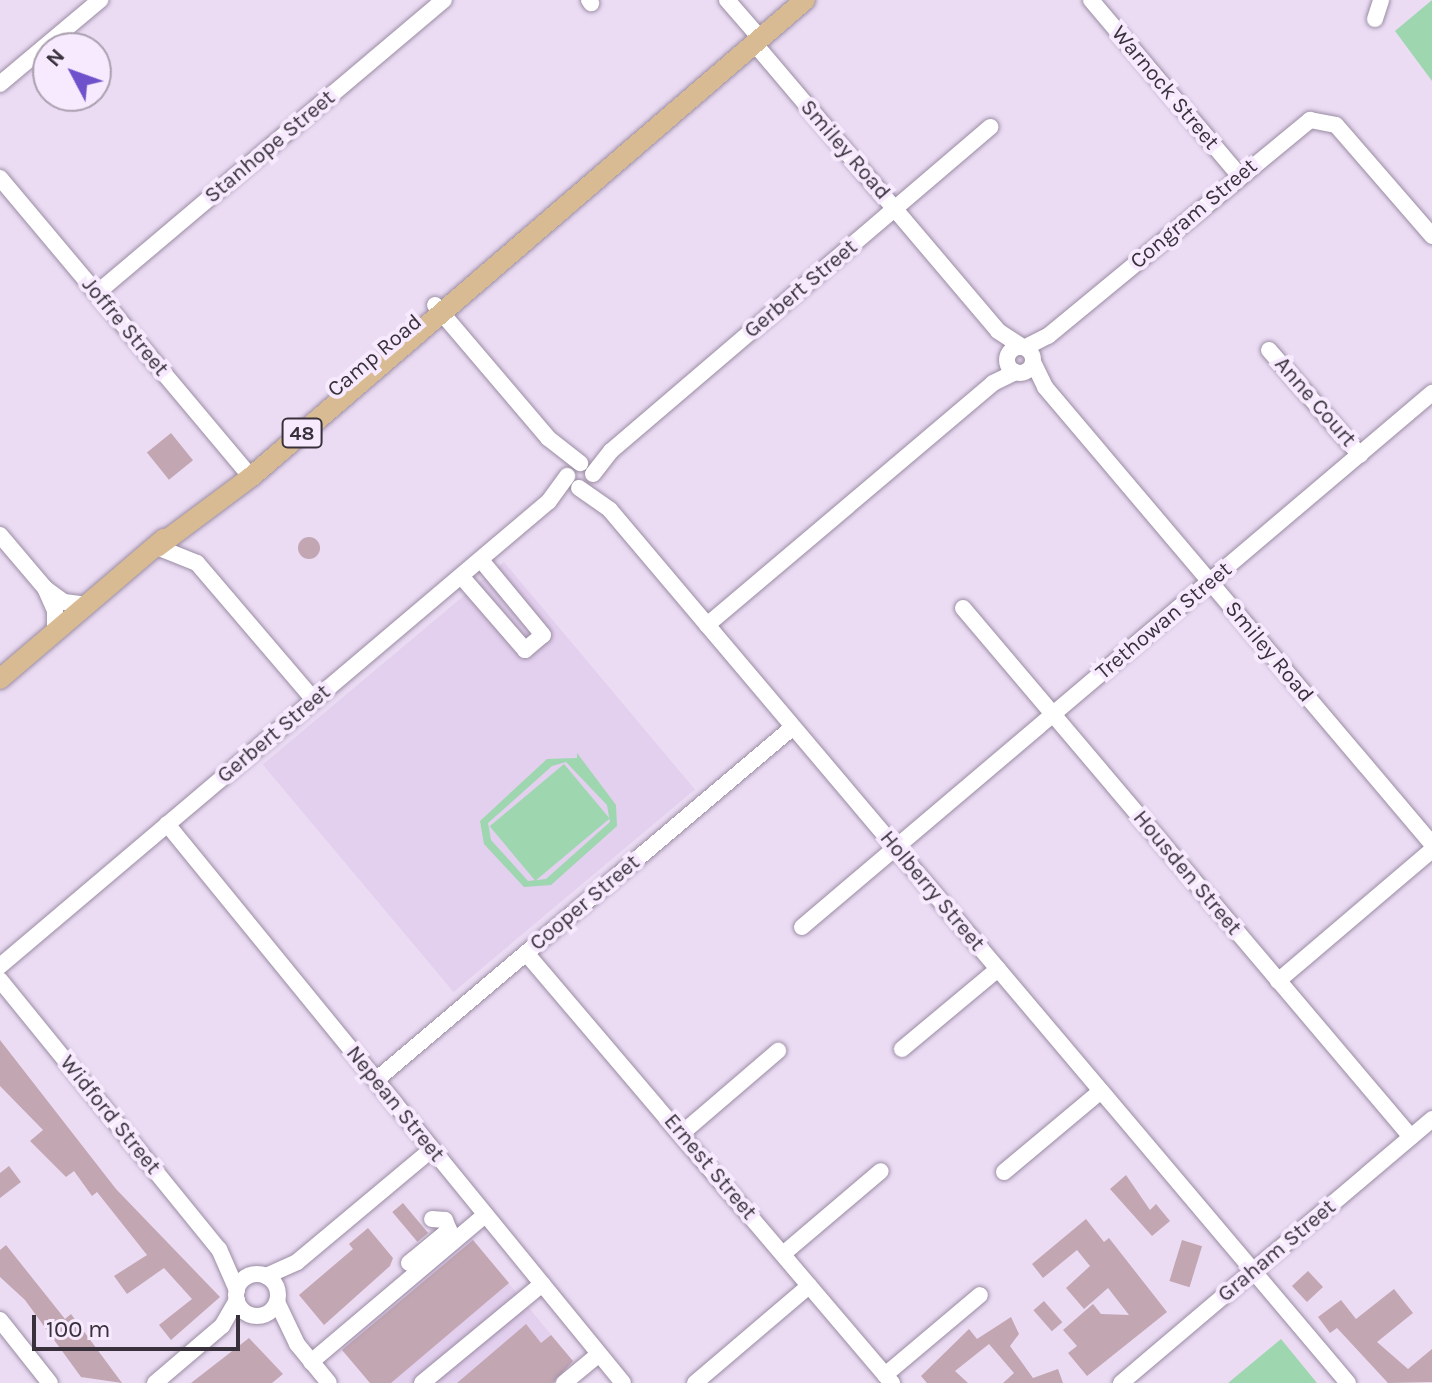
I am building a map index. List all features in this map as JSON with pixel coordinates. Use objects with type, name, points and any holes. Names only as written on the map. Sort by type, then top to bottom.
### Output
[{"type":"main road","name":"Camp Road","points":[[0,679],[805,0]]},
{"type":"main road","name":"Camp Road","points":[[157,547],[190,525],[247,472]]},
{"type":"street","points":[[0,84],[100,0]]},
{"type":"street","name":"Stanhope Street","points":[[97,293],[444,0]]},
{"type":"street","name":"Smiley Road","points":[[727,0],[757,41],[1021,360],[1432,847]]},
{"type":"street","name":"Warnock Street","points":[[1091,0],[1239,175]]},
{"type":"street","points":[[1375,19],[1381,0]]},
{"type":"street","name":"Congram Street","points":[[707,625],[1303,122],[1323,119],[1345,133],[1432,236]]},
{"type":"street","name":"Gerbert Street","points":[[0,966],[991,127]]},
{"type":"street","name":"Joffre Street","points":[[0,178],[247,472]]},
{"type":"street","name":"Holberry Street","points":[[439,309],[1348,1383]]},
{"type":"street","name":"Anne Court","points":[[1269,350],[1360,455]]},
{"type":"street","name":"Trethowan Street","points":[[802,927],[1432,393]]},
{"type":"street","points":[[190,525],[197,563]]},
{"type":"street","points":[[0,535],[45,588],[64,602],[88,605]]},
{"type":"street","points":[[157,547],[197,563],[314,700]]},
{"type":"street","points":[[461,576],[525,650],[543,635],[481,560]]},
{"type":"street","points":[[45,588],[55,610],[55,633]]},
{"type":"street","name":"Housden Street","points":[[963,608],[1411,1137]]},
{"type":"street","name":"Cooper Street","points":[[376,1080],[793,727]]},
{"type":"street","name":"Nepean Street","points":[[167,824],[623,1383]]},
{"type":"street","points":[[1278,981],[1432,847]]},
{"type":"street","name":"Ernest Street","points":[[526,953],[888,1379]]},
{"type":"street","points":[[902,1049],[998,969]]},
{"type":"street","name":"Widford Street","points":[[0,980],[219,1249],[237,1295]]},
{"type":"street","points":[[681,1134],[778,1051]]},
{"type":"street","points":[[1004,1172],[1101,1091]]},
{"type":"street","name":"Graham Street","points":[[1121,1383],[1432,1119]]},
{"type":"street","points":[[222,1326],[237,1295],[262,1275],[297,1262],[432,1149]]},
{"type":"street","points":[[783,1254],[881,1171]]},
{"type":"street","points":[[311,1362],[485,1215]]},
{"type":"street","points":[[409,1263],[449,1230],[445,1220],[432,1219]]},
{"type":"street","name":"Widford Street","points":[[219,1249],[262,1275]]},
{"type":"street","points":[[155,1383],[222,1326],[255,1316],[278,1300],[297,1262]]},
{"type":"street","points":[[262,1275],[278,1300],[297,1344],[329,1383]]},
{"type":"street","points":[[422,1383],[542,1284]]},
{"type":"street","points":[[695,1383],[809,1286]]},
{"type":"street","points":[[237,1295],[255,1316],[297,1344]]},
{"type":"street","points":[[888,1379],[980,1295]]},
{"type":"street","points":[[0,1320],[50,1383]]},
{"type":"street","points":[[564,1383],[599,1354]]},
{"type":"shaded area","points":[[504,562],[695,790],[454,992],[263,764]]},
{"type":"shaded area","points":[[469,1235],[576,1365],[554,1383],[370,1383],[339,1345]]},
{"type":"green space","points":[[1432,0],[1432,81],[1395,31]]},
{"type":"green space","points":[[577,753],[616,805],[617,826],[551,885],[524,887],[484,844],[480,821],[547,759],[577,758]],"holes":[[[566,762],[607,805],[610,822],[546,879],[528,881],[491,840],[488,823],[552,766]]]},
{"type":"green space","points":[[564,764],[610,818],[535,881],[490,826]]},
{"type":"green space","points":[[1281,1339],[1317,1383],[1228,1383]]},
{"type":"building","points":[[171,433],[193,460],[169,480],[147,453]]},
{"type":"building","points":[[309,537],[317,540],[320,548],[317,556],[309,559],[301,556],[298,548],[301,540]]},
{"type":"building","points":[[0,1040],[116,1189],[220,1297],[171,1340],[159,1325],[192,1299],[164,1268],[127,1294],[114,1276],[147,1255],[97,1192],[92,1196],[74,1171],[66,1177],[30,1141],[43,1130],[0,1086]]},
{"type":"building","points":[[9,1166],[21,1182],[0,1198],[0,1173]]},
{"type":"building","points":[[1126,1175],[1150,1210],[1156,1204],[1170,1221],[1152,1236],[1110,1189]]},
{"type":"building","points":[[403,1203],[428,1233],[417,1242],[392,1212]]},
{"type":"building","points":[[1086,1219],[1104,1242],[1109,1238],[1167,1312],[1087,1376],[1068,1353],[1077,1346],[1063,1330],[1093,1304],[1101,1314],[1129,1315],[1108,1288],[1084,1309],[1066,1288],[1090,1266],[1077,1250],[1043,1278],[1032,1264]]},
{"type":"building","points":[[368,1228],[393,1258],[390,1266],[324,1325],[299,1295],[353,1249],[349,1244]]},
{"type":"building","points":[[473,1240],[509,1283],[391,1383],[370,1383],[342,1350]]},
{"type":"building","points":[[1182,1240],[1202,1246],[1190,1287],[1169,1281]]},
{"type":"building","points":[[6,1245],[65,1319],[71,1314],[122,1383],[81,1377],[25,1300],[0,1277],[0,1250]]},
{"type":"building","points":[[1308,1271],[1323,1287],[1307,1302],[1292,1286]]},
{"type":"building","points":[[1394,1289],[1413,1313],[1377,1342],[1408,1369],[1432,1349],[1432,1382],[1388,1383],[1337,1328],[1330,1333],[1318,1317],[1341,1300],[1356,1319]]},
{"type":"building","points":[[1044,1301],[1062,1322],[1052,1331],[1033,1310]]},
{"type":"building","points":[[1011,1317],[1019,1334],[1010,1346],[1033,1378],[1058,1369],[1063,1383],[1003,1383],[1014,1373],[989,1344],[955,1371],[968,1383],[927,1383],[921,1376],[969,1329],[977,1339]]},
{"type":"building","points":[[526,1324],[541,1343],[551,1335],[573,1361],[553,1383],[457,1383]]},
{"type":"building","points":[[249,1338],[283,1374],[272,1383],[191,1383]]}]
